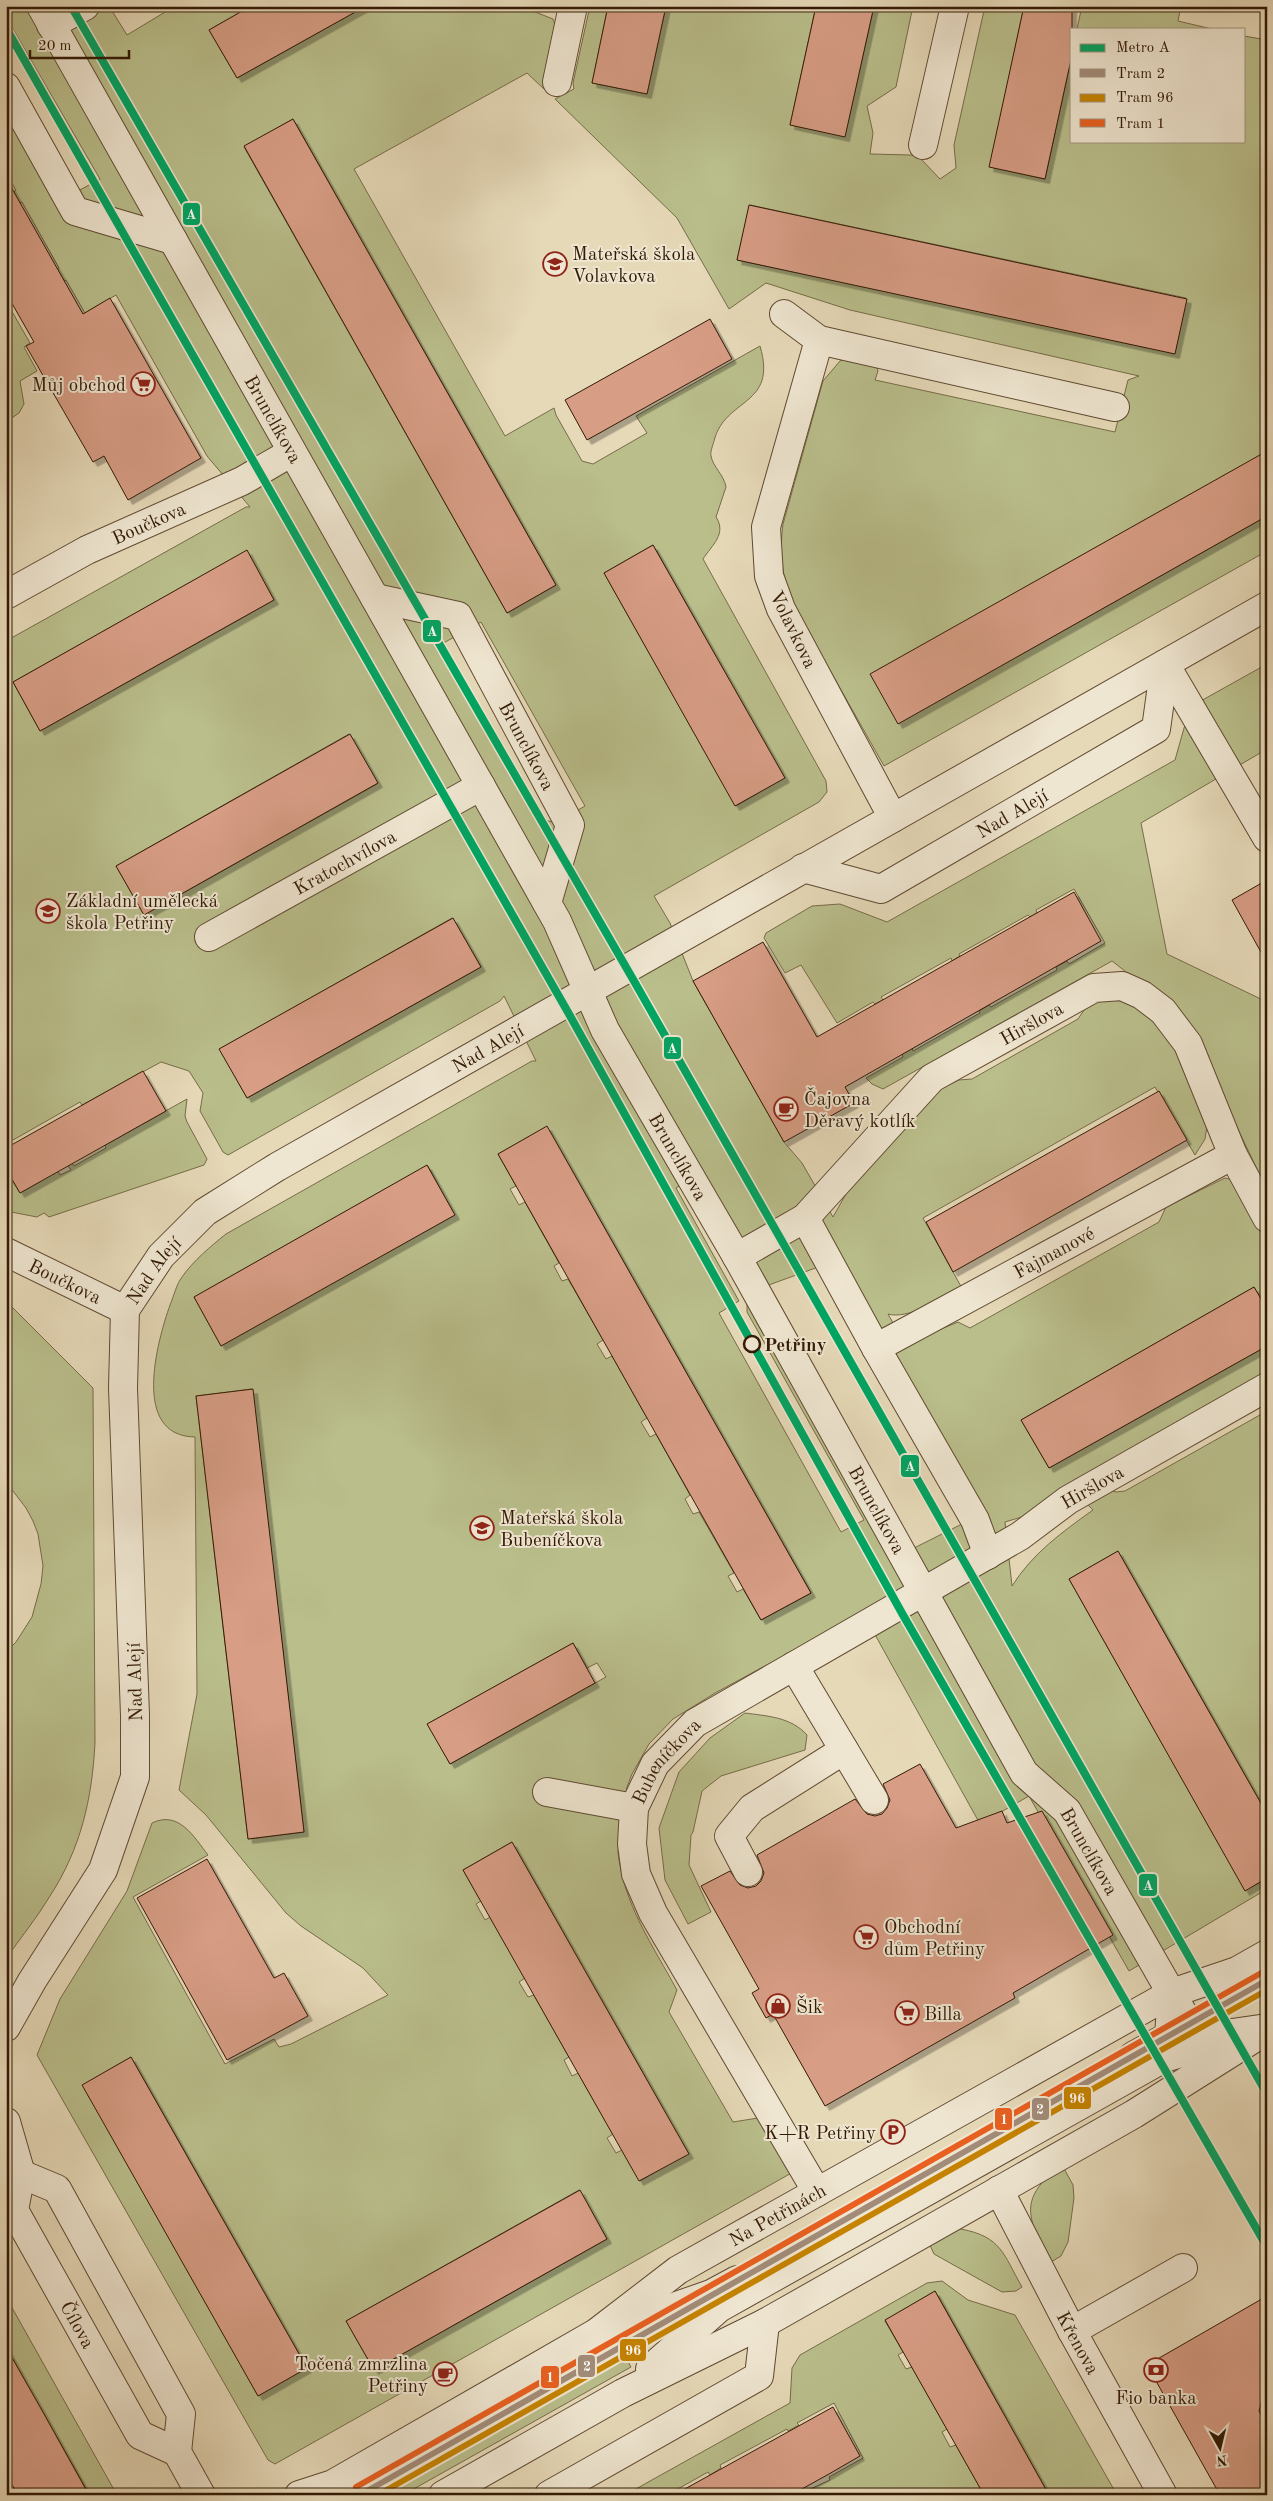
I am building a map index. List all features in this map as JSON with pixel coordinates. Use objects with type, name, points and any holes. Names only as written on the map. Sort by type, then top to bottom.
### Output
[{"type":"street","points":[[46,16],[85,6]]},
{"type":"street","points":[[557,82],[573,6]]},
{"type":"street","points":[[923,145],[955,6]]},
{"type":"street","name":"Brunclíkova","points":[[46,16],[547,903],[605,1030],[737,1257],[1024,1773],[1067,1811],[1197,2038],[1267,2029]]},
{"type":"street","points":[[6,87],[75,210],[173,240]]},
{"type":"street","points":[[784,314],[819,340],[1115,408]]},
{"type":"street","name":"Volavkova","points":[[819,340],[766,527],[768,576],[781,609],[893,818]]},
{"type":"street","name":"Boučkova","points":[[6,595],[87,550],[242,480],[292,452]]},
{"type":"street","name":"Brunclíkova","points":[[375,598],[458,616],[570,825],[547,903]]},
{"type":"street","name":"Nad Alejí","points":[[6,2027],[32,1981],[103,1870],[135,1777],[135,1715],[123,1388],[125,1310],[162,1256],[205,1212],[286,1162],[1267,606]]},
{"type":"street","points":[[1165,664],[1267,838]]},
{"type":"street","name":"Nad Alejí","points":[[803,868],[881,889],[1156,729],[1165,664]]},
{"type":"street","name":"Kratochvílova","points":[[209,936],[481,786]]},
{"type":"street","name":"Hiršlova","points":[[737,1257],[805,1218],[932,1078],[1094,988],[1122,986],[1142,995],[1163,1011],[1188,1044],[1234,1155],[1267,1218]]},
{"type":"street","name":"Fajmanové","points":[[876,1348],[1234,1155]]},
{"type":"street","points":[[805,1218],[876,1348],[975,1520],[988,1555]]},
{"type":"street","name":"Boučkova","points":[[6,1252],[125,1310]]},
{"type":"street","name":"Hiršlova","points":[[923,1592],[1029,1530],[1065,1502],[1267,1387]]},
{"type":"street","name":"Bubeníčkova","points":[[817,2192],[653,1913],[636,1874],[632,1844],[634,1808],[655,1764],[694,1723],[923,1592]]},
{"type":"street","points":[[794,1666],[874,1800]]},
{"type":"street","points":[[748,1872],[729,1836],[752,1808],[844,1750]]},
{"type":"street","points":[[547,1792],[634,1808]]},
{"type":"street","name":"Na Petřinách","points":[[299,2495],[333,2484],[596,2333],[678,2270],[1172,1993],[1237,1971],[1267,1954]]},
{"type":"street","points":[[596,2333],[712,2294],[1168,2036],[1172,1993]]},
{"type":"street","points":[[443,2495],[623,2393],[765,2323],[1134,2114],[1267,2029]]},
{"type":"street","points":[[623,2393],[727,2304],[1164,2058],[1267,2029]]},
{"type":"street","name":"Čílova","points":[[6,2122],[21,2174],[14,2210],[140,2435],[177,2452]]},
{"type":"street","points":[[21,2174],[57,2189],[181,2414],[177,2452],[200,2495]]},
{"type":"street","name":"Křenova","points":[[999,2190],[1072,2331],[1163,2495]]},
{"type":"street","points":[[1072,2331],[1184,2268]]},
{"type":"street","points":[[548,2495],[759,2376],[765,2323]]},
{"type":"green space","points":[[6,6],[109,6],[127,35],[175,6],[251,6],[209,30],[237,78],[366,6],[520,6],[553,19],[558,33],[544,89],[527,73],[354,169],[505,436],[554,408],[556,415],[582,461],[593,464],[647,433],[636,416],[760,346],[764,366],[762,380],[748,400],[728,416],[720,427],[714,441],[711,454],[712,460],[726,487],[716,517],[719,523],[719,534],[703,559],[826,781],[827,792],[819,802],[654,896],[670,923],[693,981],[784,1142],[802,1163],[833,1217],[846,1194],[940,1089],[959,1080],[972,1079],[1078,1019],[1086,1007],[1108,995],[1151,1013],[1170,1030],[1208,1119],[1205,1139],[1195,1155],[1155,1087],[923,1218],[963,1290],[915,1311],[896,1315],[888,1314],[907,1348],[917,1339],[958,1322],[970,1328],[1159,1222],[1166,1207],[1225,1178],[1236,1181],[1267,1244],[1267,1309],[1254,1287],[1021,1420],[1049,1468],[1267,1346],[1267,1372],[1170,1426],[1044,1502],[1025,1516],[1005,1522],[1012,1586],[1038,1554],[1059,1535],[1093,1510],[1085,1502],[1106,1489],[1116,1492],[1125,1491],[1267,1411],[1267,1814],[1118,1551],[1069,1579],[1245,1890],[1267,1879],[1267,1889],[1129,1971],[1029,1796],[980,1824],[863,1613],[715,1693],[673,1719],[649,1744],[632,1774],[627,1787],[618,1852],[621,1871],[640,1924],[677,1990],[669,2012],[733,2122],[764,2117],[795,2171],[275,2464],[268,2460],[37,2055],[60,1999],[127,1891],[152,1823],[162,1820],[170,1820],[185,1827],[208,1855],[133,1897],[225,2064],[274,2039],[279,2047],[291,2044],[388,1995],[363,1968],[301,1926],[286,1913],[206,1815],[179,1790],[197,1694],[195,1437],[175,1433],[162,1421],[156,1405],[154,1384],[159,1341],[180,1280],[186,1271],[208,1249],[226,1234],[532,1061],[536,1061],[504,996],[500,1001],[228,1155],[223,1152],[200,1111],[203,1093],[189,1071],[161,1062],[82,1105],[80,1102],[6,1144],[6,641],[246,507],[250,507],[207,456],[116,295],[85,313],[66,280],[63,281],[57,269],[59,268],[22,202],[19,203],[14,192],[16,190],[6,173],[6,113],[56,203],[100,179],[6,17]],"holes":[[[293,119],[556,585],[507,613],[244,147]],[[653,545],[784,778],[736,806],[604,573]],[[247,551],[274,600],[40,731],[13,682]],[[481,622],[585,806],[556,823],[537,818],[440,645]],[[349,734],[377,784],[144,915],[116,866]],[[452,918],[481,967],[247,1098],[220,1049]],[[547,1127],[811,1593],[761,1620],[743,1589],[737,1592],[728,1576],[734,1573],[699,1512],[693,1514],[685,1499],[690,1495],[656,1434],[650,1437],[641,1422],[647,1418],[612,1356],[606,1359],[597,1344],[603,1340],[568,1279],[562,1281],[554,1266],[559,1263],[525,1202],[519,1205],[510,1189],[516,1186],[498,1154]],[[428,1166],[454,1215],[221,1346],[194,1297]],[[686,1182],[747,1292],[747,1312],[864,1520],[841,1532],[719,1313],[739,1301],[676,1188]],[[821,1266],[964,1523],[914,1548],[766,1286]],[[252,1389],[304,1832],[248,1839],[196,1396]],[[573,1643],[587,1668],[597,1663],[606,1677],[450,1764],[428,1724]],[[512,1842],[688,2153],[640,2181],[622,2150],[616,2153],[607,2138],[613,2134],[578,2073],[572,2076],[564,2060],[569,2057],[534,1995],[528,1997],[519,1982],[525,1978],[490,1917],[485,1920],[476,1904],[481,1901],[463,1870]],[[131,2057],[307,2368],[258,2396],[83,2085]],[[579,2190],[607,2239],[374,2370],[346,2321]]]},
{"type":"green space","points":[[590,6],[608,6],[592,83],[647,94],[666,6],[816,6],[790,125],[845,136],[874,6],[913,6],[896,87],[867,106],[873,133],[870,154],[911,155],[920,158],[940,179],[956,168],[954,145],[985,6],[1024,6],[990,167],[1045,179],[1070,64],[1070,142],[1246,142],[1246,36],[1267,40],[1267,466],[899,723],[1267,516],[1267,551],[884,766],[792,603],[784,574],[781,555],[783,524],[823,381],[840,361],[860,354],[874,360],[878,371],[875,380],[1115,432],[1128,380],[1139,376],[850,310],[766,283],[729,309],[677,218],[555,99],[574,89],[573,83]],"holes":[[[750,205],[1186,298],[1175,353],[737,260]]]},
{"type":"green space","points":[[1082,6],[1181,6],[1178,21],[1208,28],[1077,28]]},
{"type":"green space","points":[[6,301],[30,343],[24,347],[37,371],[20,381],[24,404],[19,413],[6,422]]},
{"type":"green space","points":[[1267,664],[1267,749],[1141,823],[1167,954],[1267,1002],[1267,1190],[1192,1033],[1171,1007],[1112,961],[883,1089],[872,1084],[866,1078],[903,1057],[902,1054],[912,1048],[913,1051],[980,1013],[979,1011],[989,1005],[991,1007],[1057,970],[1056,967],[1067,961],[1069,964],[1105,943],[1074,889],[1036,910],[1037,913],[1030,917],[1028,915],[959,954],[960,956],[952,961],[951,958],[881,997],[883,1000],[875,1004],[873,1002],[837,1023],[801,965],[785,973],[764,938],[766,933],[812,906],[840,904],[887,922],[1175,760],[1190,707]]},
{"type":"green space","points":[[187,1099],[185,1116],[207,1159],[204,1165],[49,1217],[44,1213],[37,1217],[6,1211],[6,1184],[13,1182],[20,1193],[58,1171],[60,1175],[71,1170],[68,1166],[72,1163],[74,1166],[106,1148],[105,1145]]},
{"type":"green space","points":[[6,1301],[93,1388],[95,1743],[88,1803],[70,1860],[45,1904],[6,1959],[6,1652],[16,1642],[32,1617],[41,1584],[43,1566],[38,1534],[33,1521],[26,1508],[6,1482]]},
{"type":"green space","points":[[745,1713],[778,1718],[794,1724],[807,1735],[805,1750],[721,1776],[702,1791],[691,1835],[689,1865],[711,1912],[688,1924],[665,1880],[659,1828],[679,1772],[710,1738]]},
{"type":"green space","points":[[1062,2165],[1073,2185],[1074,2198],[1068,2242],[1061,2256],[1051,2262],[1032,2221],[1032,2199],[1038,2188]]},
{"type":"green space","points":[[961,2229],[975,2232],[993,2242],[1005,2256],[1022,2287],[1016,2291],[1002,2292],[934,2254],[928,2241],[946,2231]]},
{"type":"green space","points":[[942,2281],[968,2300],[1015,2315],[1117,2495],[1049,2495],[935,2291],[885,2321],[903,2352],[898,2355],[906,2369],[912,2367],[947,2429],[942,2432],[950,2447],[956,2445],[984,2495],[797,2495],[830,2480],[829,2477],[863,2458],[834,2403],[797,2423],[799,2425],[788,2431],[787,2429],[720,2465],[721,2468],[710,2475],[708,2472],[667,2495],[625,2495],[790,2403],[792,2368],[800,2355],[927,2283]]},
{"type":"green space","points":[[6,2297],[117,2495],[83,2495],[88,2492],[6,2347]]},
{"type":"green space","points":[[616,2341],[631,2367],[403,2495],[339,2495]]},
{"type":"building","points":[[251,6],[366,6],[237,78],[209,30]]},
{"type":"building","points":[[608,6],[666,6],[647,94],[592,83]]},
{"type":"building","points":[[816,6],[874,6],[845,137],[790,125]]},
{"type":"building","points":[[1024,6],[1072,6],[1070,64],[1045,179],[989,167]]},
{"type":"building","points":[[293,119],[556,585],[507,613],[244,146]]},
{"type":"building","points":[[6,178],[83,314],[110,298],[201,458],[128,500],[104,456],[93,462],[26,346],[34,342],[6,293]]},
{"type":"building","points":[[749,205],[1187,299],[1175,354],[737,260]]},
{"type":"building","points":[[710,319],[732,359],[587,440],[565,400]]},
{"type":"building","points":[[1267,451],[1267,516],[898,724],[870,674]]},
{"type":"building","points":[[653,545],[785,778],[735,806],[604,573]]},
{"type":"building","points":[[247,550],[274,600],[40,731],[13,682]]},
{"type":"building","points":[[350,734],[378,783],[144,915],[116,866]]},
{"type":"building","points":[[1267,880],[1267,963],[1232,900]]},
{"type":"building","points":[[1074,892],[1101,941],[845,1087],[854,1103],[784,1142],[693,981],[763,942],[817,1037]]},
{"type":"building","points":[[453,918],[481,967],[247,1098],[219,1049]]},
{"type":"building","points":[[143,1071],[166,1111],[20,1193],[6,1169],[6,1148]]},
{"type":"building","points":[[1159,1091],[1187,1140],[953,1272],[926,1222]]},
{"type":"building","points":[[547,1126],[811,1593],[761,1620],[498,1154]]},
{"type":"building","points":[[427,1165],[455,1215],[221,1346],[194,1297]]},
{"type":"building","points":[[1254,1287],[1267,1309],[1267,1346],[1049,1468],[1021,1420]]},
{"type":"building","points":[[253,1389],[304,1832],[248,1839],[196,1396]]},
{"type":"building","points":[[1118,1551],[1267,1814],[1267,1878],[1245,1891],[1069,1579]]},
{"type":"building","points":[[573,1643],[595,1683],[450,1764],[427,1724]]},
{"type":"building","name":"Obchodní dům Petřiny","points":[[920,1764],[956,1828],[1002,1811],[1007,1823],[1042,1811],[1113,1935],[1013,1993],[1015,1998],[825,2106],[773,2014],[766,2018],[752,1993],[759,1989],[701,1886],[730,1871],[740,1885],[748,1888],[756,1886],[761,1881],[764,1873],[757,1855],[855,1799],[867,1814],[875,1816],[882,1814],[890,1800],[883,1784]]},
{"type":"building","points":[[512,1842],[689,2154],[639,2181],[463,1870]]},
{"type":"building","points":[[207,1859],[274,1978],[284,1973],[308,2016],[227,2060],[137,1898]]},
{"type":"building","points":[[131,2057],[307,2368],[258,2396],[82,2085]]},
{"type":"building","points":[[580,2190],[607,2239],[374,2370],[346,2321]]},
{"type":"building","points":[[935,2291],[1049,2495],[984,2495],[885,2320]]},
{"type":"building","points":[[1267,2296],[1267,2383],[1259,2411],[1267,2425],[1267,2495],[1220,2495],[1147,2365]]},
{"type":"building","points":[[6,2347],[89,2495],[18,2495],[6,2474]]},
{"type":"building","points":[[833,2407],[860,2456],[829,2474],[791,2495],[674,2495]]},
{"type":"metro line","name":"A","points":[[71,6],[634,981],[1267,2094]]},
{"type":"metro line","name":"A","points":[[6,28],[569,1014],[903,1615],[1267,2247]]},
{"type":"tram line","name":"1","points":[[356,2487],[1263,1972]]},
{"type":"tram line","name":"2","points":[[360,2495],[1267,1980]]},
{"type":"tram line","name":"96","points":[[378,2495],[1267,1990]]},
{"type":"place","name":"Mateřská škola Volavkova","points":[[555,264]]},
{"type":"place","name":"Můj obchod","points":[[143,384]]},
{"type":"place","name":"Základní umělecká škola Petřiny","points":[[48,911]]},
{"type":"place","name":"Čajovna Děravý kotlík","points":[[786,1109]]},
{"type":"place","name":"Petřiny","points":[[752,1344]]},
{"type":"place","name":"Mateřská škola Bubeníčkova","points":[[482,1528]]},
{"type":"place","name":"Obchodní dům Petřiny","points":[[866,1937]]},
{"type":"place","name":"Šik","points":[[778,2006]]},
{"type":"place","name":"Billa","points":[[907,2013]]},
{"type":"place","name":"K+R Petřiny","points":[[893,2132]]},
{"type":"place","name":"Fio banka","points":[[1156,2370]]},
{"type":"place","name":"Točená zmrzlina Petřiny","points":[[445,2374]]}]
